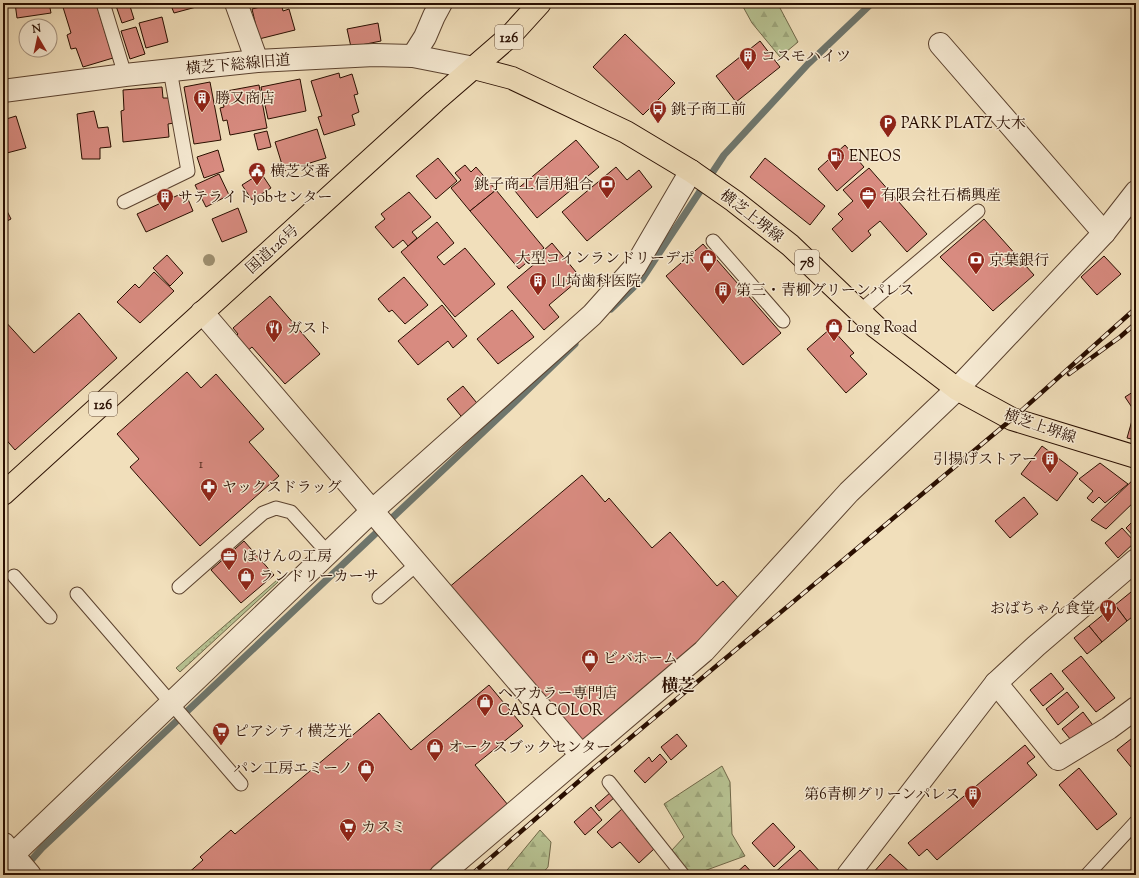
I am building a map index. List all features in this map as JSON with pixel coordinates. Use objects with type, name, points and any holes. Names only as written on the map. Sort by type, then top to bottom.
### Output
[{"type":"main road","name":"国道126号","points":[[3,494],[435,101],[510,36],[540,3]]},
{"type":"main road","name":"横芝上堺線","points":[[474,68],[512,78],[626,132],[691,171],[734,201],[790,246],[876,327],[957,389],[1012,419],[1136,457]]},
{"type":"street","points":[[236,3],[257,61]]},
{"type":"street","points":[[413,56],[425,37],[434,16],[442,3]]},
{"type":"street","points":[[940,44],[1104,233]]},
{"type":"street","name":"横芝下総線旧道","points":[[3,91],[125,75],[257,61],[374,54],[413,56],[474,68]]},
{"type":"street","points":[[30,875],[8,856],[328,553],[592,315],[635,267],[691,171]]},
{"type":"street","points":[[441,875],[704,651],[849,492],[957,389],[1104,233],[1136,192]]},
{"type":"street","points":[[202,312],[581,755]]},
{"type":"street","points":[[848,875],[996,683],[1036,646],[1136,560]]},
{"type":"street","points":[[996,683],[1058,758],[1109,728],[1136,708]]},
{"type":"lane","points":[[104,3],[125,75]]},
{"type":"lane","points":[[124,202],[188,171],[170,70]]},
{"type":"lane","points":[[860,311],[978,211]]},
{"type":"lane","points":[[713,242],[783,321]]},
{"type":"lane","points":[[180,587],[263,513],[276,508],[291,512],[328,553]]},
{"type":"lane","points":[[379,597],[417,564]]},
{"type":"lane","points":[[14,576],[50,618]]},
{"type":"lane","points":[[77,594],[241,784]]},
{"type":"lane","points":[[609,782],[683,875]]},
{"type":"lane","points":[[1087,875],[1136,822]]},
{"type":"green space","points":[[741,3],[775,3],[780,8],[798,42],[780,57],[752,23]]},
{"type":"green space","points":[[277,580],[278,582],[180,672],[176,668]]},
{"type":"green space","points":[[722,766],[730,782],[732,834],[745,856],[693,875],[688,875],[672,850],[684,837],[664,804]]},
{"type":"green space","points":[[540,830],[551,842],[548,867],[541,875],[503,875]]},
{"type":"building","points":[[15,3],[49,3],[51,13],[17,18]]},
{"type":"building","points":[[58,3],[96,3],[113,58],[83,67],[76,48],[71,49],[67,35],[71,33],[62,4],[58,5]]},
{"type":"building","points":[[115,3],[129,3],[134,19],[122,23]]},
{"type":"building","points":[[170,3],[211,3],[174,13]]},
{"type":"building","points":[[281,3],[283,11],[289,9],[295,30],[259,39],[252,9]]},
{"type":"building","points":[[162,17],[168,42],[146,48],[139,23]]},
{"type":"building","points":[[378,23],[381,41],[351,47],[347,29]]},
{"type":"building","points":[[136,27],[145,54],[130,59],[121,31]]},
{"type":"building","points":[[625,34],[675,83],[643,115],[593,67]]},
{"type":"building","name":"コスモハイツ","points":[[760,41],[780,67],[736,102],[716,76]]},
{"type":"building","points":[[339,73],[340,78],[352,74],[358,94],[354,95],[359,112],[352,115],[355,125],[324,135],[318,117],[322,116],[311,81]]},
{"type":"building","points":[[300,79],[306,111],[268,119],[261,87]]},
{"type":"building","name":"勝又商店","points":[[210,82],[221,140],[194,144],[184,87]]},
{"type":"building","points":[[259,85],[267,128],[230,135],[227,120],[223,121],[220,108],[224,107],[221,92]]},
{"type":"building","points":[[162,87],[163,98],[170,98],[174,123],[168,124],[169,137],[123,142],[121,111],[124,110],[123,90]]},
{"type":"building","points":[[94,111],[98,128],[108,127],[111,147],[100,148],[100,159],[82,159],[77,114]]},
{"type":"building","points":[[16,116],[26,148],[3,154],[3,120]]},
{"type":"building","points":[[317,129],[326,158],[284,171],[275,142]]},
{"type":"building","points":[[267,131],[271,147],[258,150],[254,134]]},
{"type":"building","points":[[576,140],[599,167],[537,218],[515,191]]},
{"type":"building","points":[[845,145],[864,167],[837,191],[818,169]]},
{"type":"building","points":[[218,150],[224,171],[204,178],[197,157]]},
{"type":"building","points":[[438,158],[457,181],[436,199],[416,176]]},
{"type":"building","points":[[765,158],[825,206],[810,225],[750,177]]},
{"type":"building","points":[[465,165],[471,172],[476,167],[496,190],[470,211],[451,188],[461,180],[455,173]]},
{"type":"building","name":"銚子商工信用組合","points":[[616,167],[627,180],[639,170],[652,187],[587,241],[562,212]]},
{"type":"building","points":[[869,168],[927,234],[907,252],[880,221],[868,231],[871,235],[852,252],[832,229],[843,219],[838,214],[853,201],[843,190]]},
{"type":"building","name":"横芝交番","points":[[261,173],[271,188],[252,200],[242,185]]},
{"type":"building","points":[[219,174],[229,195],[206,207],[195,185]]},
{"type":"building","points":[[496,190],[544,248],[519,269],[470,211]]},
{"type":"building","name":"サテライトjobセンター","points":[[185,192],[193,211],[146,232],[137,214]]},
{"type":"building","points":[[409,192],[431,217],[412,232],[417,238],[408,246],[403,240],[393,248],[375,227],[385,219],[381,214]]},
{"type":"building","points":[[3,203],[11,219],[3,223]]},
{"type":"building","points":[[238,208],[247,232],[222,242],[212,219]]},
{"type":"building","points":[[984,219],[1034,275],[993,311],[940,257]]},
{"type":"building","points":[[437,222],[454,243],[437,257],[444,265],[465,248],[495,284],[455,317],[401,252]]},
{"type":"building","name":"山埼歯科医院","points":[[552,243],[581,278],[549,305],[559,317],[544,330],[507,287],[538,261],[535,258]]},
{"type":"building","name":"第三・青柳グリーンパレス","points":[[703,244],[781,333],[743,365],[666,276]]},
{"type":"building","points":[[167,255],[183,273],[170,286],[153,268]]},
{"type":"building","points":[[1104,256],[1121,274],[1097,295],[1081,277]]},
{"type":"building","points":[[154,272],[174,291],[140,323],[117,302],[135,284],[139,288]]},
{"type":"building","points":[[404,277],[428,305],[405,324],[392,310],[389,312],[378,299]]},
{"type":"building","name":"ガスト","points":[[270,296],[320,354],[285,384],[252,347],[246,352],[234,338],[238,334],[233,328]]},
{"type":"building","points":[[442,305],[467,336],[453,348],[448,341],[418,365],[398,341]]},
{"type":"building","points":[[512,310],[534,337],[498,364],[477,339]]},
{"type":"building","points":[[79,313],[117,358],[15,450],[3,436],[3,319],[34,353]]},
{"type":"building","points":[[831,328],[854,353],[850,356],[867,374],[846,393],[807,349]]},
{"type":"building","points":[[187,372],[201,388],[216,374],[264,429],[249,442],[279,476],[200,546],[130,467],[139,459],[117,434]]},
{"type":"building","points":[[463,386],[481,408],[465,421],[447,399]]},
{"type":"building","points":[[1136,390],[1136,411],[1135,412],[1125,397]]},
{"type":"building","points":[[1136,416],[1136,440],[1127,438],[1133,417]]},
{"type":"building","name":"引揚げストアー","points":[[1042,446],[1078,473],[1057,501],[1021,474]]},
{"type":"building","points":[[1100,463],[1128,484],[1105,503],[1099,497],[1093,503],[1087,498],[1093,491],[1079,479]]},
{"type":"building","name":"ビバホーム","points":[[582,475],[605,502],[609,498],[652,548],[670,532],[717,586],[723,581],[743,603],[579,743],[447,589]]},
{"type":"building","points":[[1136,477],[1136,500],[1106,529],[1091,520]]},
{"type":"building","points":[[1024,497],[1038,514],[1010,538],[995,521]]},
{"type":"building","points":[[1136,518],[1136,539],[1126,528]]},
{"type":"building","points":[[1122,528],[1135,542],[1118,558],[1105,543]]},
{"type":"building","points":[[244,541],[274,575],[241,603],[211,570]]},
{"type":"building","points":[[1131,592],[1136,598],[1136,614],[1127,621],[1115,605]]},
{"type":"building","points":[[1115,605],[1127,621],[1102,642],[1089,626]]},
{"type":"building","points":[[1089,626],[1102,642],[1087,654],[1074,638]]},
{"type":"building","points":[[1081,656],[1115,698],[1096,712],[1062,671]]},
{"type":"building","points":[[1051,673],[1064,689],[1043,706],[1030,690]]},
{"type":"building","points":[[489,685],[523,726],[475,765],[508,805],[424,875],[186,875],[203,860],[200,857],[231,830],[235,834],[379,713],[411,750]]},
{"type":"building","points":[[1067,692],[1079,707],[1058,725],[1046,709]]},
{"type":"building","points":[[1083,712],[1095,728],[1075,745],[1062,729]]},
{"type":"building","points":[[677,734],[687,746],[671,760],[661,747]]},
{"type":"building","points":[[1136,735],[1136,773],[1117,750]]},
{"type":"building","name":"第6青柳グリーンパレス","points":[[1025,745],[1035,757],[1027,763],[1037,775],[937,860],[927,849],[919,856],[908,843]]},
{"type":"building","points":[[660,754],[667,762],[645,783],[634,771],[649,757],[652,762]]},
{"type":"building","points":[[1079,768],[1117,814],[1097,830],[1059,785]]},
{"type":"building","points":[[611,792],[615,797],[599,811],[595,806]]},
{"type":"building","points":[[591,807],[602,820],[585,835],[574,822]]},
{"type":"building","points":[[623,808],[639,825],[636,828],[655,848],[639,863],[620,842],[612,848],[597,832]]},
{"type":"building","points":[[773,823],[795,847],[774,867],[752,843]]},
{"type":"building","points":[[800,850],[823,875],[772,875]]},
{"type":"building","points":[[890,854],[913,875],[871,875]]},
{"type":"building","points":[[745,865],[754,875],[734,875]]},
{"type":"waterway","points":[[611,309],[642,279],[724,155],[808,64],[872,3]]},
{"type":"waterway","points":[[26,866],[42,848],[575,344]]},
{"type":"railway","points":[[471,875],[593,769],[1012,419],[1136,308]]},
{"type":"railway","points":[[1069,374],[1120,337],[1136,323]]},
{"type":"place","name":"コスモハイツ","points":[[748,71]]},
{"type":"place","name":"勝又商店","points":[[202,113]]},
{"type":"place","name":"銚子商工前","points":[[658,124]]},
{"type":"place","name":"PARK PLATZ 大木","points":[[888,138]]},
{"type":"place","name":"ENEOS","points":[[836,171]]},
{"type":"place","name":"横芝交番","points":[[257,186]]},
{"type":"place","name":"銚子商工信用組合","points":[[607,199]]},
{"type":"place","name":"有限会社石橋興産","points":[[868,210]]},
{"type":"place","name":"サテライトjobセンター","points":[[165,212]]},
{"type":"place","name":"大型コインランドリーデポ","points":[[708,273]]},
{"type":"place","name":"京葉銀行","points":[[976,275]]},
{"type":"place","name":"山埼歯科医院","points":[[538,296]]},
{"type":"place","name":"第三・青柳グリーンパレス","points":[[723,305]]},
{"type":"place","name":"Long Road","points":[[834,342]]},
{"type":"place","name":"ガスト","points":[[274,343]]},
{"type":"place","name":"引揚げストアー","points":[[1050,474]]},
{"type":"place","name":"ヤックスドラッグ","points":[[209,502]]},
{"type":"place","name":"ほけんの工房","points":[[229,571]]},
{"type":"place","name":"ランドリーカーサ","points":[[246,591]]},
{"type":"place","name":"おばちゃん食堂","points":[[1108,623]]},
{"type":"place","name":"ビバホーム","points":[[590,673]]},
{"type":"place","name":"ヘアカラー専門店 CASA COLOR","points":[[485,717]]},
{"type":"place","name":"ピアシティ横芝光","points":[[221,746]]},
{"type":"place","name":"オークスブックセンター","points":[[435,762]]},
{"type":"place","name":"パン工房エミーノ","points":[[366,783]]},
{"type":"place","name":"第6青柳グリーンパレス","points":[[973,809]]},
{"type":"place","name":"カスミ","points":[[348,842]]},
{"type":"district","name":"横芝","points":[[678,685]]}]
